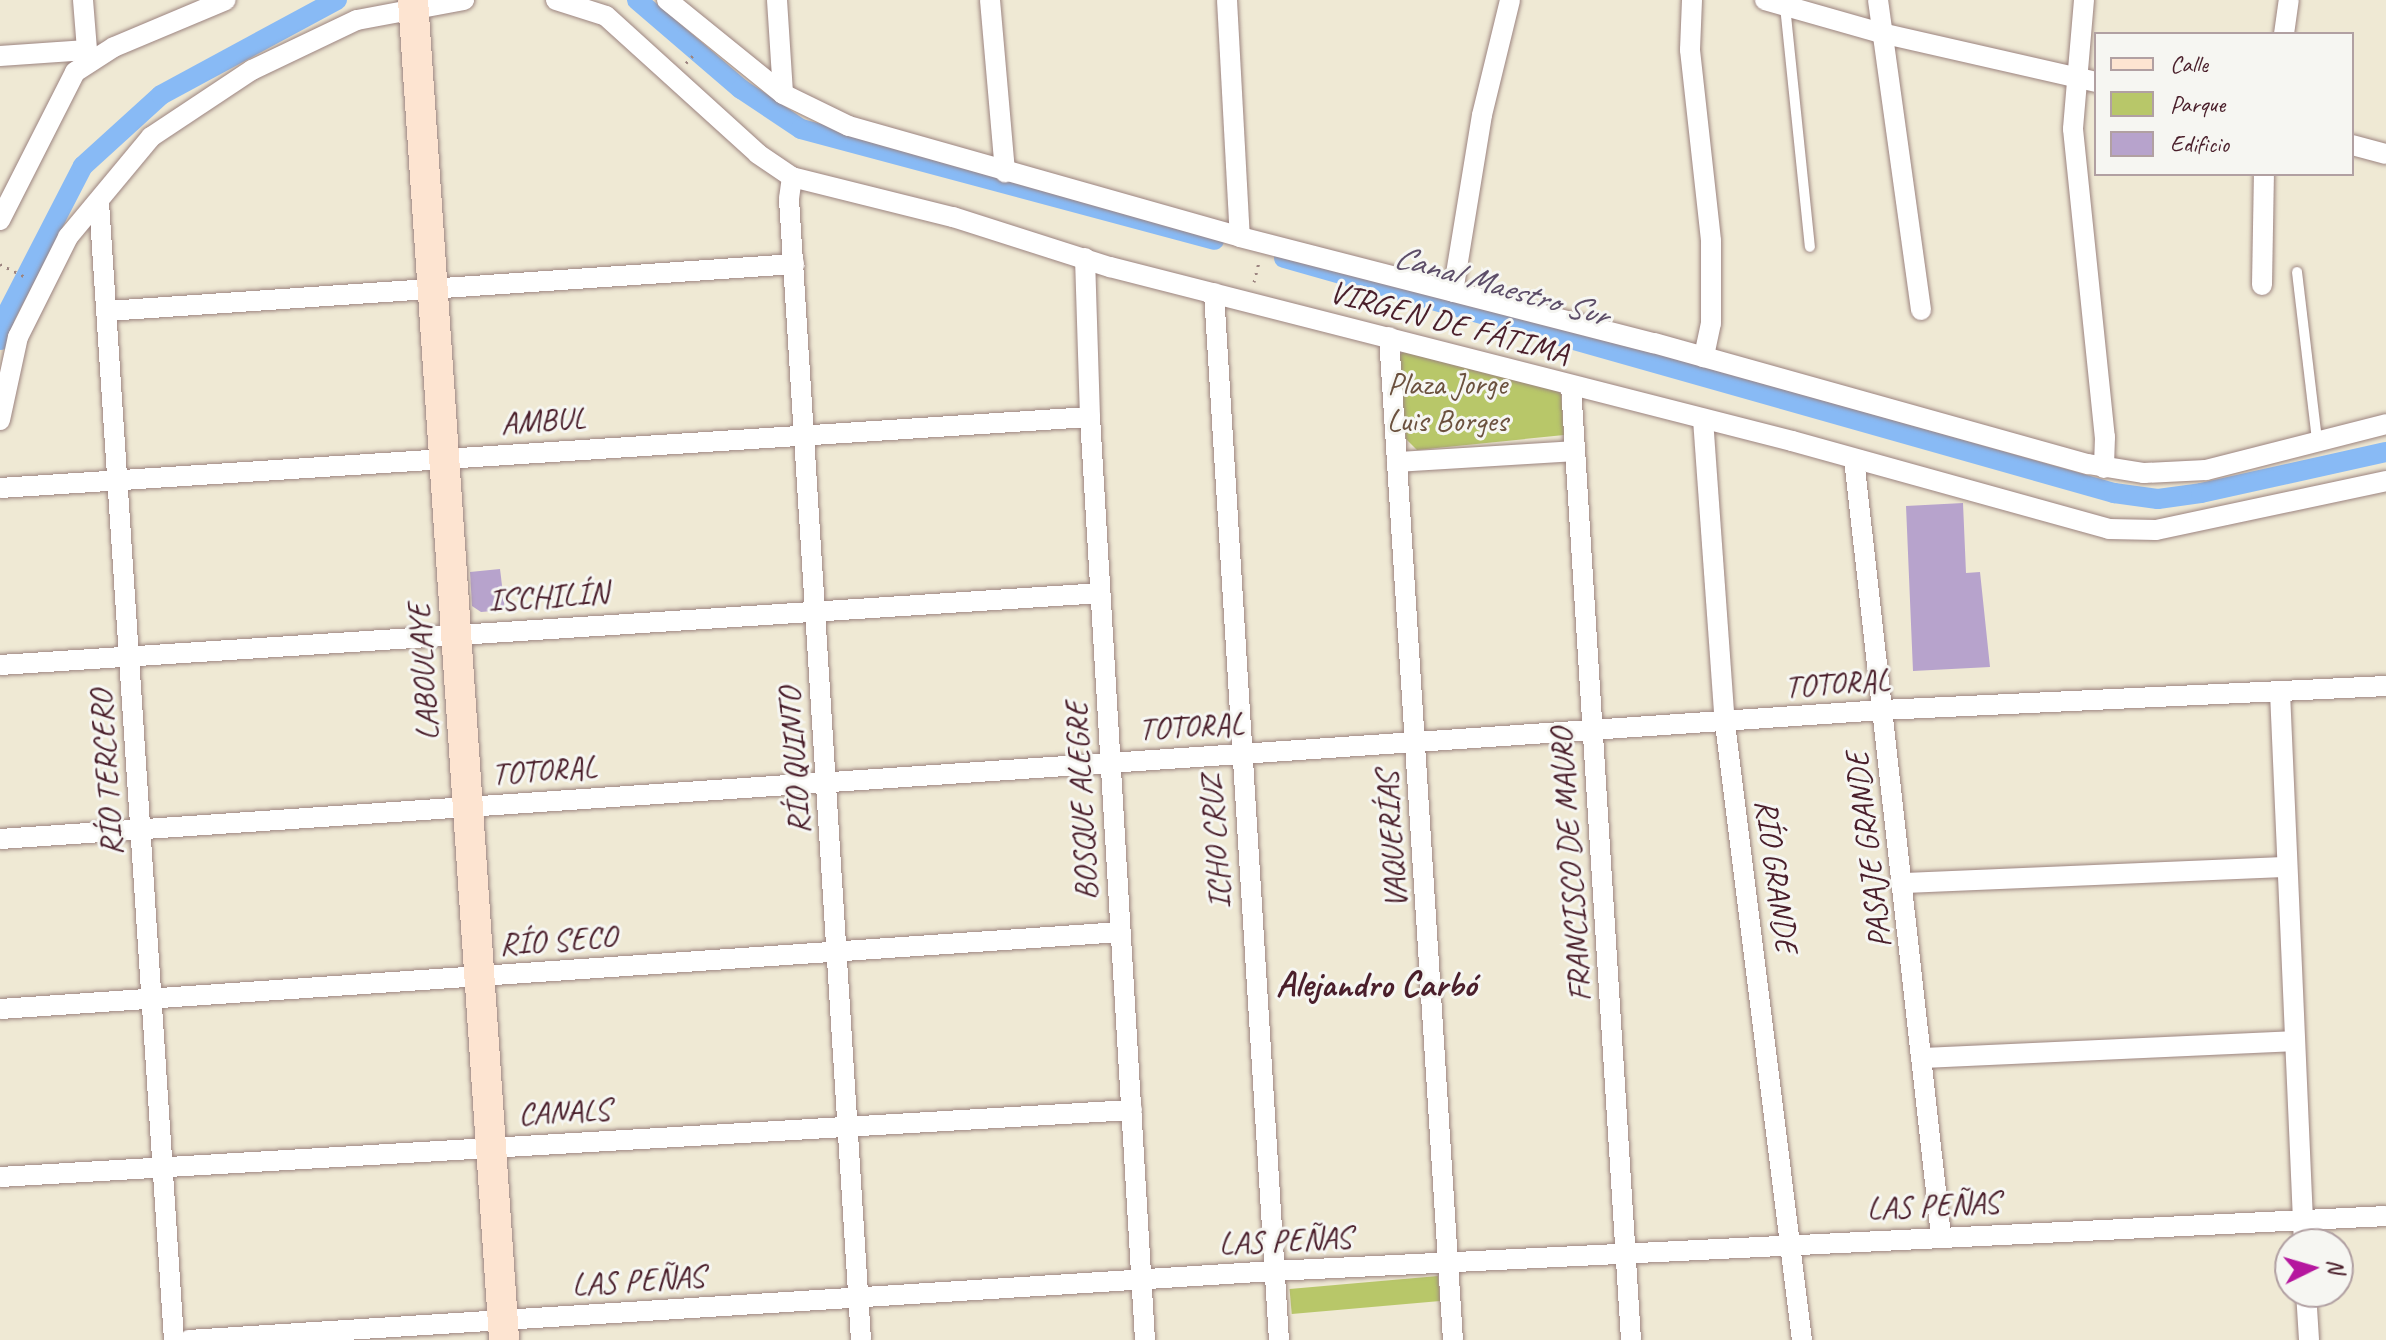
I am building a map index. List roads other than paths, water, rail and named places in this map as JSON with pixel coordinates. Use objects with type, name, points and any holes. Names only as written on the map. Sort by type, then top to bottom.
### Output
[{"type":"main road","name":"LABOULAYE","points":[[414,4],[503,1330]]},
{"type":"street","points":[[0,220],[63,92],[87,56],[83,0]]},
{"type":"street","points":[[0,56],[87,56],[226,0]]},
{"type":"street","points":[[0,420],[18,337],[42,286],[68,237],[139,149],[205,98],[357,20],[414,4],[464,0]]},
{"type":"street","name":"VIRGEN DE FÁTIMA","points":[[556,0],[606,16],[758,154],[792,177],[953,217],[1085,258],[1214,293],[2133,532],[2386,481]]},
{"type":"street","name":"VIRGEN DE FÁTIMA","points":[[667,0],[783,94],[849,126],[1240,237],[1704,357],[2104,468],[2144,473],[2206,470],[2317,439],[2386,424]]},
{"type":"street","points":[[777,0],[783,94]]},
{"type":"street","points":[[990,0],[1005,172]]},
{"type":"street","points":[[1227,0],[1240,237]]},
{"type":"street","points":[[1453,292],[1482,115],[1510,0]]},
{"type":"street","points":[[1692,0],[1690,50],[1711,241],[1711,323],[1704,357]]},
{"type":"street","points":[[1765,0],[1881,33],[2094,82]]},
{"type":"street","points":[[1878,0],[1881,33],[1896,109],[1921,310]]},
{"type":"street","points":[[2084,0],[2075,77],[2075,181],[2100,382],[2104,468]]},
{"type":"street","points":[[2284,32],[2289,0]]},
{"type":"street","points":[[2354,146],[2386,154]]},
{"type":"street","points":[[2262,285],[2264,176]]},
{"type":"street","name":"RÍO QUINTO","points":[[792,177],[803,434],[861,1340]]},
{"type":"street","name":"RÍO TERCERO","points":[[99,202],[174,1340]]},
{"type":"street","name":"BOSQUE ALEGRE","points":[[1085,258],[1090,417],[1109,762],[1145,1340]]},
{"type":"street","points":[[107,311],[794,264]]},
{"type":"street","name":"ICHO CRUZ","points":[[1214,293],[1240,754],[1279,1340]]},
{"type":"street","name":"VAQUERÍAS","points":[[1389,337],[1453,1340]]},
{"type":"street","name":"FRANCISCO DE MAURO","points":[[1571,386],[1631,1340]]},
{"type":"street","name":"AMBUL","points":[[0,488],[1090,417]]},
{"type":"street","name":"RÍO GRANDE","points":[[1703,419],[1725,723],[1794,1243],[1802,1340]]},
{"type":"street","points":[[1397,462],[1575,451]]},
{"type":"street","name":"PASAJE GRANDE","points":[[1854,459],[1941,1236]]},
{"type":"street","name":"ISCHILÍN","points":[[0,665],[458,632],[1100,593]]},
{"type":"street","name":"TOTORAL","points":[[0,839],[826,780],[1593,733],[1883,710],[2386,686]]},
{"type":"street","points":[[2280,692],[2303,1228]]},
{"type":"street","points":[[1903,883],[2286,867]]},
{"type":"street","name":"RÍO SECO","points":[[0,1009],[1120,932]]},
{"type":"street","points":[[1922,1058],[2293,1041]]},
{"type":"street","name":"CANALS","points":[[0,1177],[1132,1110]]},
{"type":"street","name":"LAS PEÑAS","points":[[189,1340],[503,1330],[859,1298],[1274,1271],[2386,1216]]},
{"type":"street","points":[[2307,1308],[2309,1340]]},
{"type":"lane","points":[[1785,6],[1810,247]]},
{"type":"lane","points":[[2297,272],[2317,439]]},
{"type":"waterway","name":"Canal Maestro Sur","points":[[0,340],[5,317],[83,166],[161,95],[337,0]]},
{"type":"waterway","name":"Canal Maestro Sur","points":[[637,0],[741,89],[801,129],[1214,240]]},
{"type":"waterway","name":"Canal Maestro Sur","points":[[1284,258],[2114,493],[2158,499],[2201,493],[2386,452]]},
{"type":"district","name":"Alejandro Carbó","points":[[1376,985]]},
{"type":"park label","name":"Plaza Jorge Luis Borges","points":[[1447,404]]}]
